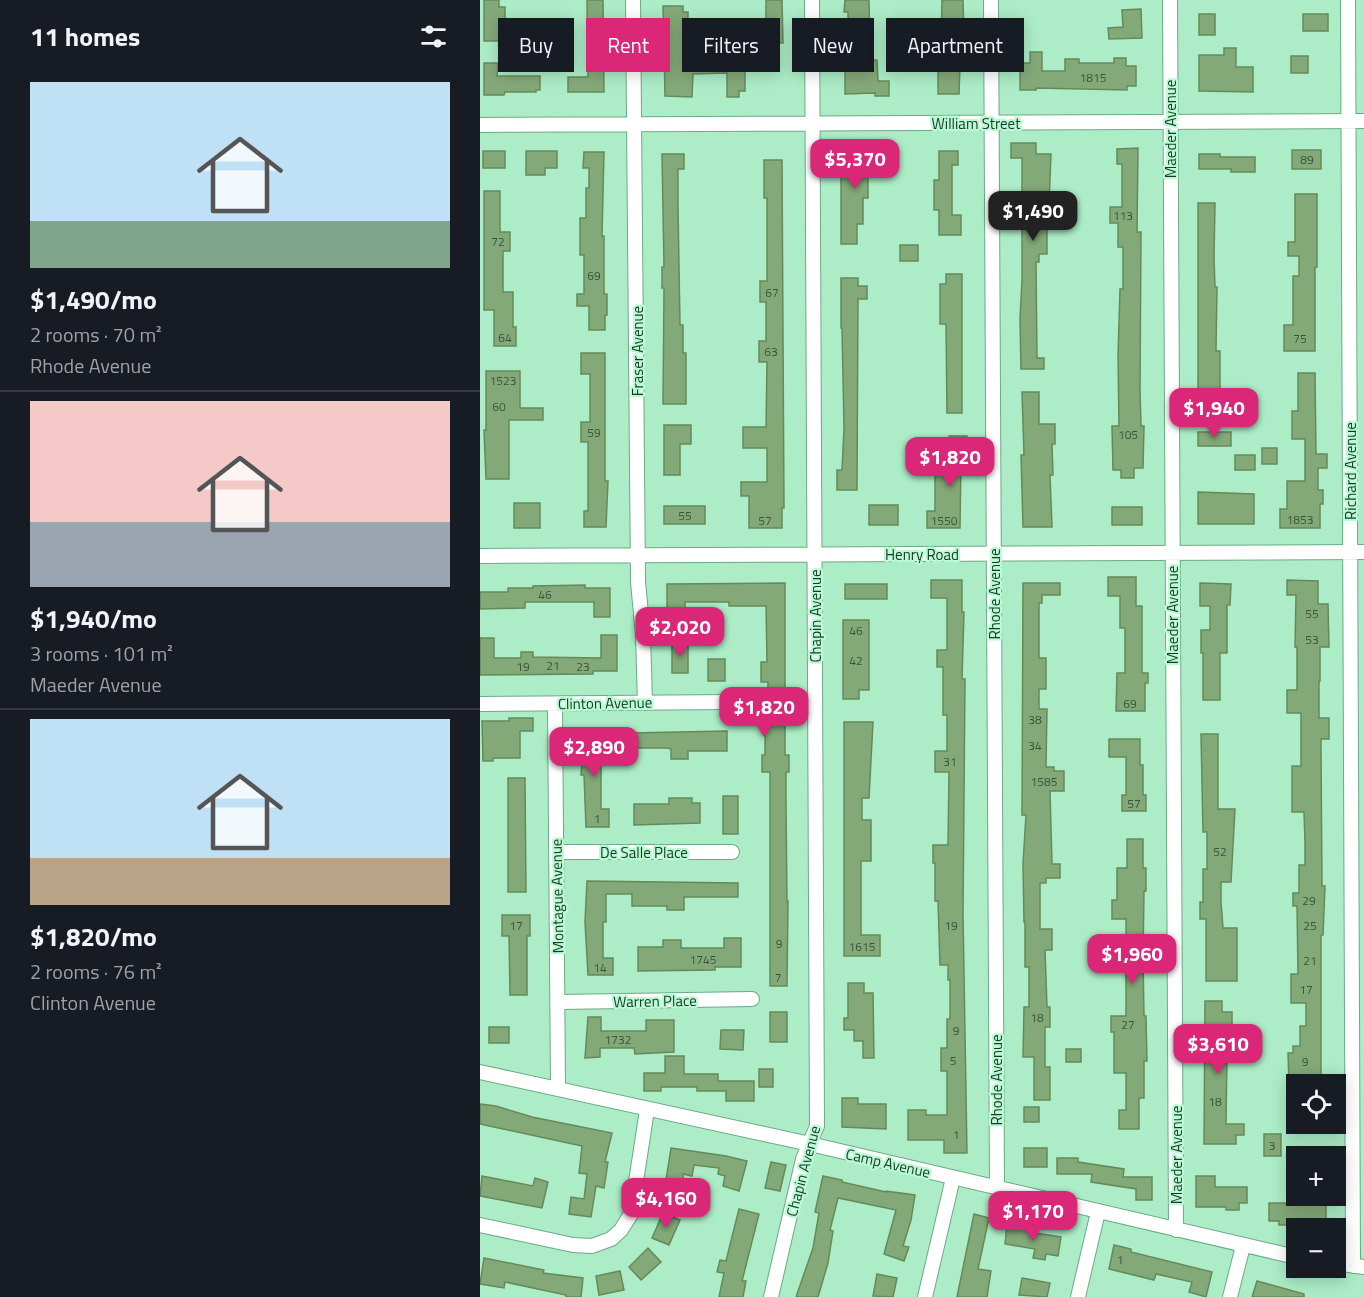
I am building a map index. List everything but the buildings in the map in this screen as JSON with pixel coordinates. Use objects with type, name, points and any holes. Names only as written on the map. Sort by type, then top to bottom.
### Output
[{"type":"street","name":"Fraser Avenue","points":[[633,0],[638,582],[643,635],[645,703]]},
{"type":"street","name":"Chapin Avenue","points":[[771,1297],[803,1159],[817,1126],[812,0]]},
{"type":"street","name":"Rhode Avenue","points":[[991,0],[997,1188]]},
{"type":"street","name":"Maeder Avenue","points":[[1170,0],[1176,1230]]},
{"type":"street","name":"Richard Avenue","points":[[1348,0],[1348,121],[1357,552],[1358,1266]]},
{"type":"street","name":"William Street","points":[[480,125],[1364,121]]},
{"type":"street","name":"Henry Road","points":[[480,556],[1357,552]]},
{"type":"street","name":"Clinton Avenue","points":[[480,705],[731,702]]},
{"type":"street","name":"Montague Avenue","points":[[555,704],[558,1089]]},
{"type":"street","name":"De Salle Place","points":[[556,852],[732,852]]},
{"type":"street","name":"Warren Place","points":[[559,1002],[752,999]]},
{"type":"street","name":"Camp Avenue","points":[[480,1072],[810,1144],[1286,1255]]},
{"type":"street","points":[[480,1225],[573,1245],[592,1246],[611,1239],[621,1230],[631,1214],[647,1110]]},
{"type":"street","points":[[925,1297],[953,1178]]},
{"type":"street","points":[[1078,1297],[1098,1212]]},
{"type":"street","points":[[1230,1297],[1242,1246]]}]
